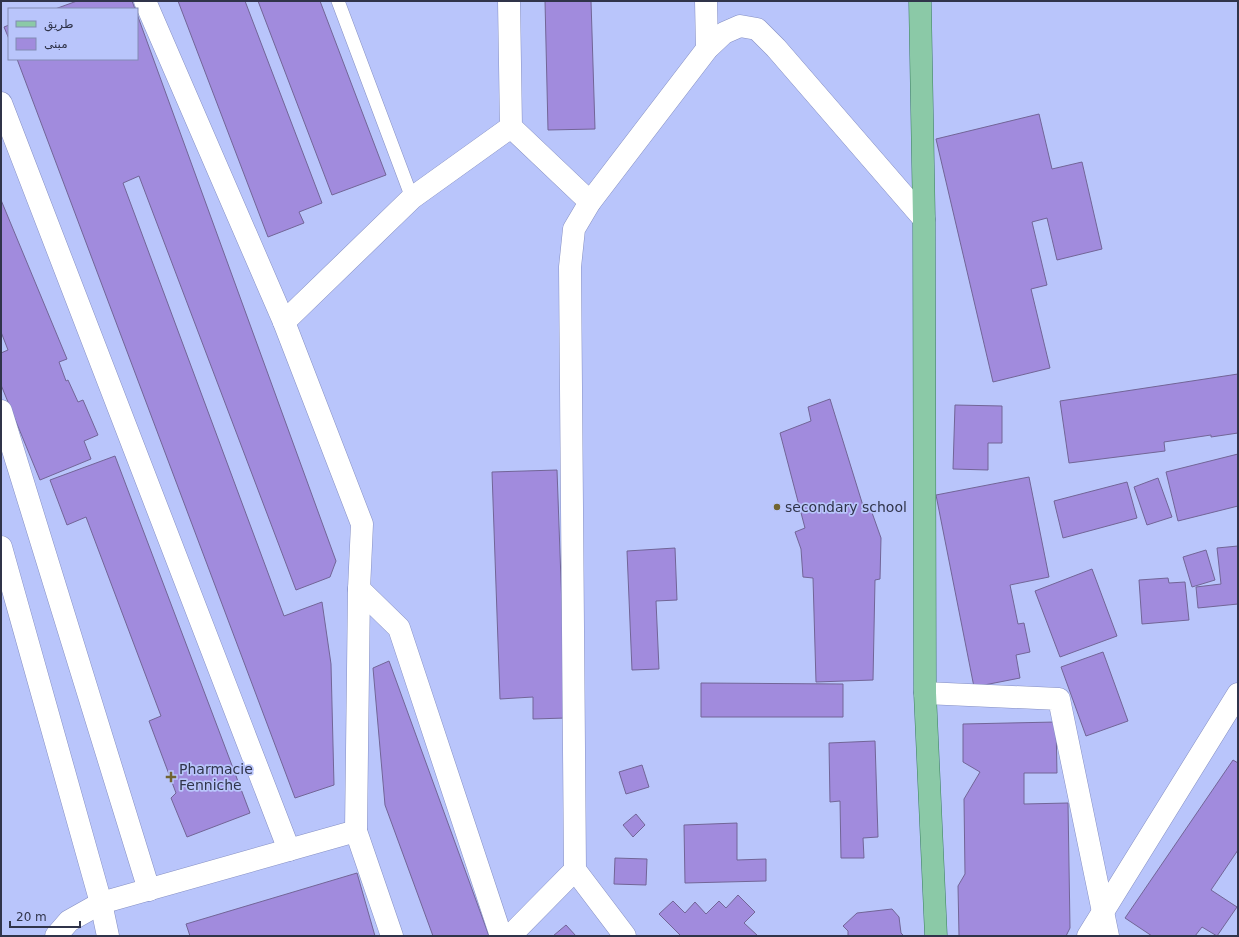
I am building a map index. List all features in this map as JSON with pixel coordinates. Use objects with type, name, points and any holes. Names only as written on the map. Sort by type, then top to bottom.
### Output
[{"type":"main road","points":[[920,1],[924,219],[925,693],[936,936]]},
{"type":"street","points":[[145,1],[284,322],[362,524],[359,589],[356,831],[392,936]]},
{"type":"street","points":[[509,1],[511,127],[590,202]]},
{"type":"street","points":[[706,1],[707,49]]},
{"type":"street","points":[[625,936],[575,870],[570,267],[574,229],[590,202],[707,49],[724,33],[740,26],[757,29],[781,54],[924,219]]},
{"type":"street","points":[[1,103],[289,850]]},
{"type":"street","points":[[284,322],[412,198],[511,127]]},
{"type":"street","points":[[1,411],[149,890]]},
{"type":"street","points":[[1,547],[101,903],[108,936]]},
{"type":"street","points":[[359,589],[399,628],[501,936]]},
{"type":"street","points":[[925,693],[1059,699],[1102,914],[1108,936]]},
{"type":"street","points":[[1088,936],[1238,694]]},
{"type":"street","points":[[56,936],[69,922],[101,903],[356,831]]},
{"type":"street","points":[[510,936],[575,870]]},
{"type":"lane","points":[[338,1],[412,198]]},
{"type":"building","points":[[77,1],[132,1],[135,8],[58,8]]},
{"type":"building","points":[[178,1],[245,1],[322,203],[299,212],[304,223],[268,237]]},
{"type":"building","points":[[258,1],[320,1],[386,175],[332,195]]},
{"type":"building","points":[[545,1],[591,1],[595,129],[548,130]]},
{"type":"building","points":[[138,17],[336,561],[330,577],[296,590],[139,176],[123,183],[284,616],[322,602],[331,664],[334,785],[295,798],[17,60],[138,60]]},
{"type":"building","points":[[8,25],[8,37],[4,27]]},
{"type":"building","points":[[1039,114],[1052,169],[1082,162],[1102,249],[1057,260],[1047,218],[1032,222],[1047,285],[1031,289],[1050,368],[993,382],[936,139]]},
{"type":"building","points":[[1,200],[67,359],[59,362],[66,381],[68,380],[78,402],[83,400],[98,435],[84,441],[91,459],[40,480],[1,385],[1,353],[8,350],[1,332]]},
{"type":"building","points":[[1238,374],[1238,433],[1211,437],[1211,435],[1164,442],[1165,451],[1069,463],[1060,401]]},
{"type":"building","points":[[830,399],[864,509],[870,507],[881,538],[880,579],[875,580],[873,680],[816,682],[813,578],[803,577],[801,549],[795,532],[805,528],[780,433],[811,421],[808,407]]},
{"type":"building","points":[[955,405],[1002,406],[1002,443],[988,443],[988,470],[953,469]]},
{"type":"building","points":[[1238,454],[1238,506],[1178,521],[1166,472]]},
{"type":"building","points":[[115,456],[250,813],[187,837],[171,798],[176,793],[149,721],[161,716],[86,517],[67,525],[50,480]]},
{"type":"building","points":[[557,470],[566,718],[533,719],[533,697],[500,699],[492,472]]},
{"type":"building","points":[[1029,477],[1049,577],[1010,585],[1018,624],[1024,623],[1030,652],[1016,655],[1020,678],[974,687],[936,495]]},
{"type":"building","points":[[1158,478],[1172,517],[1147,525],[1134,487]]},
{"type":"building","points":[[1127,482],[1137,518],[1063,538],[1054,501]]},
{"type":"building","points":[[1238,546],[1238,604],[1198,608],[1196,587],[1221,584],[1217,548]]},
{"type":"building","points":[[675,548],[677,600],[656,601],[659,669],[632,670],[627,551]]},
{"type":"building","points":[[1206,550],[1215,580],[1192,587],[1183,557]]},
{"type":"building","points":[[1092,569],[1117,636],[1060,657],[1035,591]]},
{"type":"building","points":[[1168,578],[1169,583],[1185,582],[1189,620],[1142,624],[1139,580]]},
{"type":"building","points":[[1103,652],[1128,721],[1086,736],[1061,667]]},
{"type":"building","points":[[389,661],[489,936],[433,936],[385,805],[373,668]]},
{"type":"building","points":[[701,683],[843,684],[843,717],[701,717]]},
{"type":"building","points":[[1056,722],[1057,773],[1024,773],[1024,804],[1068,803],[1070,928],[1066,936],[959,936],[958,886],[965,874],[964,799],[980,772],[963,762],[963,724]]},
{"type":"building","points":[[875,741],[878,837],[863,838],[864,858],[841,858],[840,801],[830,802],[829,743]]},
{"type":"building","points":[[1233,760],[1238,763],[1238,850],[1211,890],[1237,907],[1217,936],[1202,927],[1195,936],[1152,936],[1125,918]]},
{"type":"building","points":[[642,765],[649,787],[626,794],[619,772]]},
{"type":"building","points":[[636,814],[645,825],[633,837],[623,825]]},
{"type":"building","points":[[737,823],[737,860],[766,859],[766,881],[685,883],[684,825]]},
{"type":"building","points":[[615,858],[647,859],[646,885],[614,884]]},
{"type":"building","points":[[357,873],[375,936],[190,936],[186,924]]},
{"type":"building","points":[[738,895],[755,912],[744,923],[758,936],[681,936],[659,914],[673,901],[685,913],[695,902],[706,914],[719,901],[726,908]]},
{"type":"building","points":[[892,909],[899,917],[901,933],[904,936],[848,936],[848,931],[843,926],[857,913]]},
{"type":"building","points":[[566,925],[576,936],[553,936]]},
{"type":"place","name":"secondary school","points":[[777,507]]},
{"type":"place","name":"Pharmacie Fenniche","points":[[171,777]]}]
